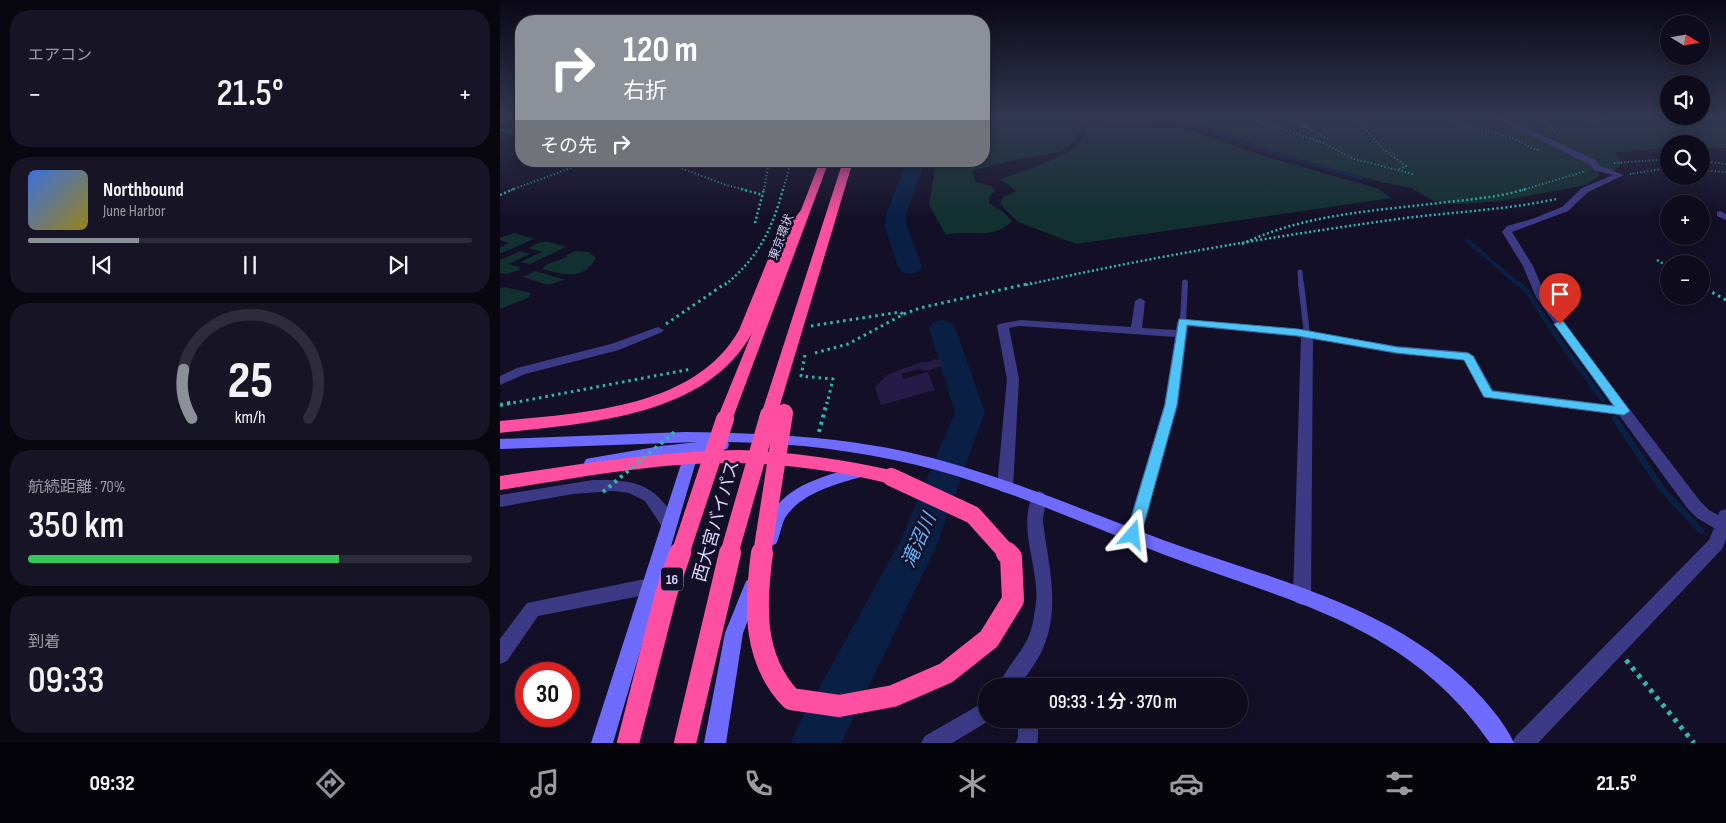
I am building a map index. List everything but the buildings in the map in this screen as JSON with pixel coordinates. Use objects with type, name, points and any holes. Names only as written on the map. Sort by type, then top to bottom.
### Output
[{"type":"highway","name":"東京環状","points":[[755,324],[781,247],[807,209],[823,167]]},
{"type":"highway","name":"西大宮バイパス","points":[[685,743],[722,580],[777,414],[790,346],[846,167]]},
{"type":"highway","name":"西大宮バイパス","points":[[628,743],[666,594],[755,324]]},
{"type":"highway","points":[[500,426],[614,412],[660,399],[698,380],[713,369],[755,324]]},
{"type":"highway","points":[[777,414],[759,570],[760,638],[768,667],[785,692],[802,710],[821,721],[837,726]]},
{"type":"highway","points":[[500,482],[690,458],[763,458],[811,462],[863,471],[915,485],[959,508],[980,522],[997,542],[1010,565],[1018,594],[1014,619],[1006,642],[997,658]]},
{"type":"street","points":[[1566,150],[1592,162],[1597,168],[1620,176]]},
{"type":"street","points":[[1523,743],[1721,547],[1724,520],[1703,514],[1694,505],[1578,350],[1542,297],[1528,266],[1507,232],[1510,228],[1535,221],[1565,209],[1585,190],[1620,176]]},
{"type":"street","points":[[1136,331],[1140,301]]},
{"type":"street","points":[[1005,487],[1013,379],[1004,326],[1020,323],[1136,331],[1182,328],[1307,334],[1397,350],[1468,356],[1488,394],[1624,411]]},
{"type":"street","points":[[1133,535],[1171,405],[1182,328]]},
{"type":"street","points":[[500,381],[521,371],[615,347],[658,330]]},
{"type":"street","points":[[1302,597],[1307,334]]},
{"type":"street","points":[[500,444],[685,437],[819,438],[915,460],[972,476],[1040,497],[1133,535],[1373,624],[1407,646],[1440,672],[1473,704],[1503,743]]},
{"type":"street","points":[[500,482],[625,457],[695,447],[819,438]]},
{"type":"street","points":[[602,743],[690,458]]},
{"type":"street","points":[[715,743],[734,633],[780,513],[794,500],[818,486],[833,479],[863,471]]},
{"type":"street","points":[[500,501],[593,487],[625,486],[643,492],[660,508],[669,524]]},
{"type":"street","points":[[1014,678],[1036,643],[1042,621],[1045,600],[1034,520],[1040,497]]},
{"type":"street","points":[[500,655],[533,609],[650,586]]},
{"type":"street","points":[[932,743],[978,716]]},
{"type":"street","points":[[1026,743],[1028,728]]},
{"type":"lane","points":[[1300,272],[1307,334]]},
{"type":"lane","points":[[1182,328],[1185,282]]},
{"type":"path","points":[[1333,150],[1352,158],[1413,174]]},
{"type":"path","points":[[1384,150],[1406,166],[1404,169],[1394,170]]},
{"type":"path","points":[[1237,246],[1265,234],[1314,219],[1510,194],[1597,168],[1636,160],[1660,159]]},
{"type":"path","points":[[1710,162],[1726,164]]},
{"type":"path","points":[[500,195],[544,176],[572,167]]},
{"type":"path","points":[[680,167],[726,185],[763,195]]},
{"type":"path","points":[[755,223],[768,167]]},
{"type":"path","points":[[658,330],[730,280],[753,258],[768,231],[789,167]]},
{"type":"path","points":[[1620,176],[1660,169]]},
{"type":"path","points":[[1710,171],[1726,172]]},
{"type":"path","points":[[815,353],[848,344],[904,314],[920,308],[1110,266],[1392,220],[1519,207],[1542,203],[1585,190]]},
{"type":"path","points":[[1656,260],[1660,262]]},
{"type":"path","points":[[1710,291],[1726,300]]},
{"type":"path","points":[[810,327],[900,312],[904,314]]},
{"type":"path","points":[[500,405],[692,368]]},
{"type":"path","points":[[801,376],[833,379],[819,438]]},
{"type":"path","points":[[602,492],[677,430]]},
{"type":"path","points":[[1617,648],[1694,743]]},
{"type":"green space","points":[[990,150],[1063,150],[1046,155],[990,166]]},
{"type":"green space","points":[[1246,150],[1379,189],[1391,198],[1076,244],[1018,222],[1000,204],[1003,197],[1016,191],[1000,179],[1045,163],[1069,151]]},
{"type":"green space","points":[[1269,150],[1646,150],[1615,152],[1622,164],[1614,171],[1598,168],[1599,176],[1586,185],[1502,201],[1459,204],[1434,201],[1411,188],[1377,181]]},
{"type":"green space","points":[[935,167],[987,167],[972,171],[976,182],[991,186],[995,191],[989,197],[989,203],[1003,212],[1012,221],[1005,227],[989,233],[955,233],[946,235],[929,205]]},
{"type":"green space","points":[[515,233],[534,239],[500,254],[500,247],[510,243],[500,240],[500,238]]},
{"type":"green space","points":[[541,242],[549,242],[566,247],[530,264],[520,262],[542,252],[528,248]]},
{"type":"green space","points":[[520,251],[530,254],[508,264],[520,267],[519,270],[507,274],[500,273],[500,260]]},
{"type":"green space","points":[[576,251],[589,252],[596,258],[585,271],[565,274],[542,269],[547,265]]},
{"type":"green space","points":[[535,271],[564,280],[548,285],[523,277]]},
{"type":"green space","points":[[505,287],[530,293],[530,297],[500,309],[500,288]]},
{"type":"waterway","points":[[1262,150],[1360,178]]},
{"type":"waterway","name":"滝沼川","points":[[910,267],[896,227],[896,215],[914,167]]},
{"type":"waterway","points":[[1467,240],[1519,285]]},
{"type":"waterway","points":[[1518,283],[1527,291],[1559,340],[1603,400]]},
{"type":"waterway","name":"滝沼川","points":[[815,743],[917,547],[970,412],[942,328]]},
{"type":"waterway","points":[[1615,419],[1663,490],[1701,531]]},
{"type":"route","points":[[1133,535],[1171,405],[1182,322],[1298,332],[1397,350],[1468,356],[1488,394],[1624,411],[1560,324]]}]
